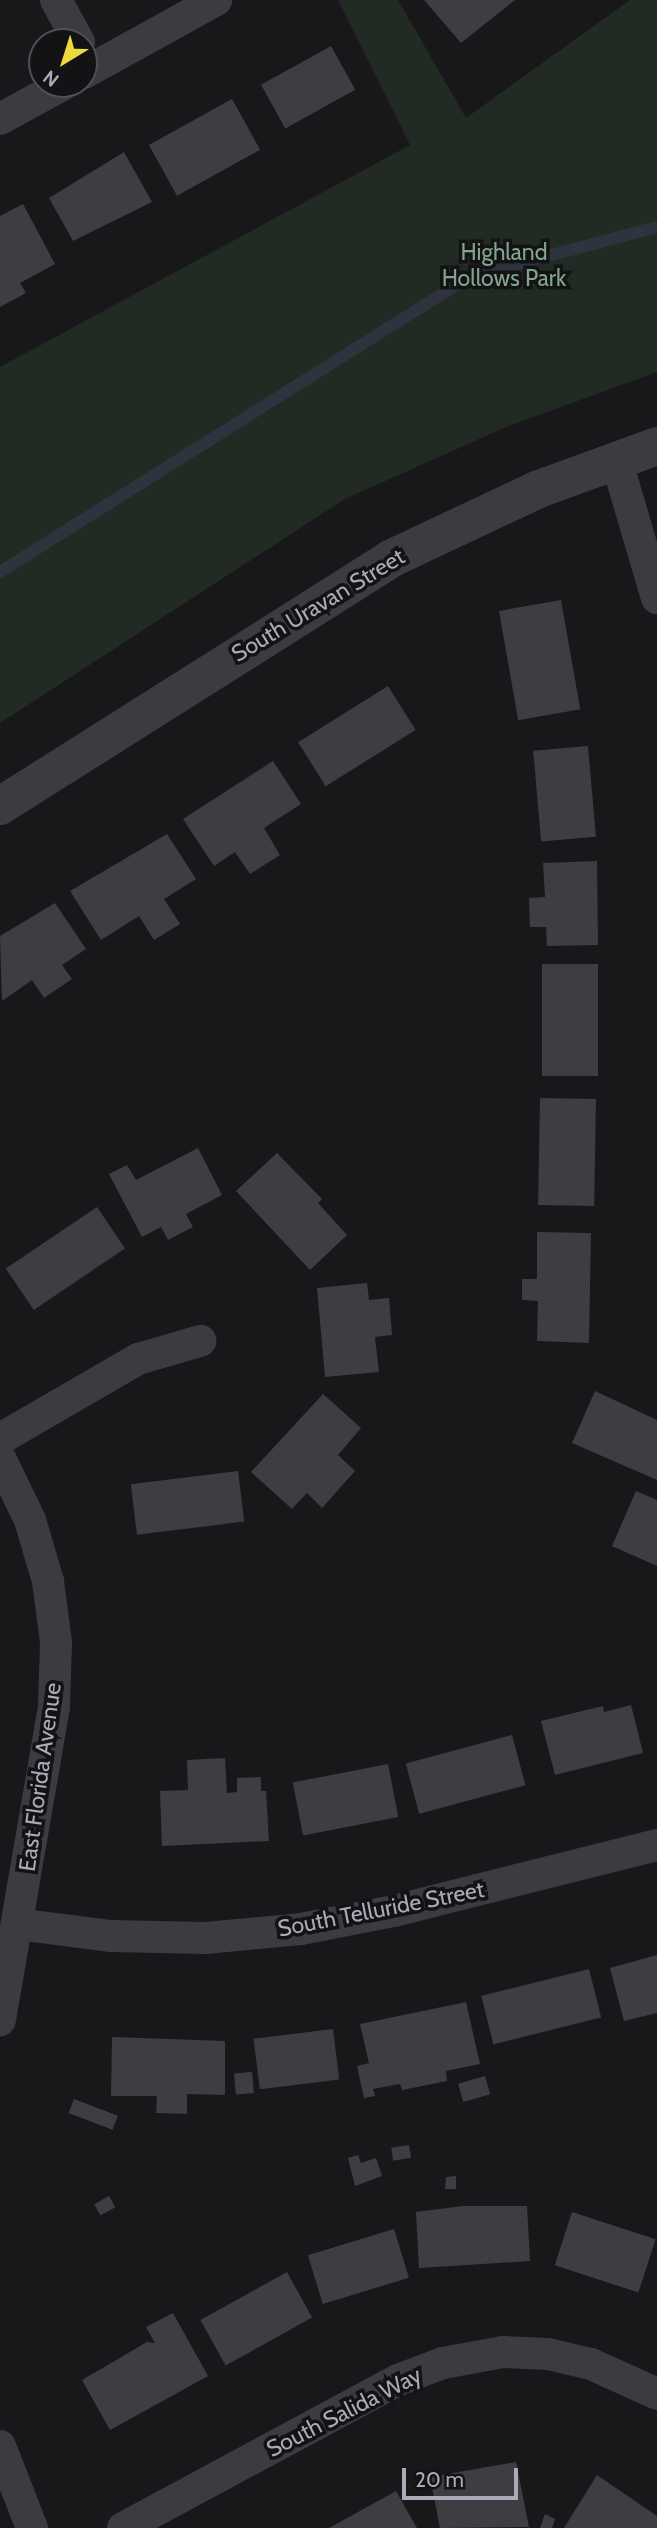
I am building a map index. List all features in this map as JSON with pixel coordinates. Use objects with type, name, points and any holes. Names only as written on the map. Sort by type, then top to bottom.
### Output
[{"type":"street","points":[[55,0],[69,28]]},
{"type":"street","points":[[98,53],[216,0]]},
{"type":"street","points":[[0,119],[38,98]]},
{"type":"street","name":"South Uravan Street","points":[[0,806],[390,559],[539,489],[657,446]]},
{"type":"street","points":[[616,460],[657,598]]},
{"type":"street","points":[[0,1439],[138,1359],[200,1341]]},
{"type":"street","name":"East Florida Avenue","points":[[0,1458],[30,1520],[48,1581],[56,1643],[54,1707],[0,2020]]},
{"type":"street","name":"South Telluride Street","points":[[17,1924],[111,1936],[193,1937],[301,1929],[394,1911],[657,1845]]},
{"type":"street","name":"South Salida Way","points":[[124,2528],[398,2380],[443,2363],[503,2352],[548,2354],[591,2364],[657,2394]]},
{"type":"street","points":[[0,2446],[32,2528]]},
{"type":"green space","name":"Highland Hollows Park","points":[[338,0],[398,0],[466,118],[630,0],[657,0],[657,372],[506,427],[345,499],[0,723],[0,367],[410,145]]},
{"type":"building","points":[[424,0],[515,0],[461,43]]},
{"type":"building","points":[[331,46],[355,90],[285,129],[261,85]]},
{"type":"building","points":[[232,99],[260,150],[177,196],[149,145]]},
{"type":"building","points":[[124,152],[152,202],[73,241],[49,198]]},
{"type":"building","points":[[23,204],[55,264],[20,283],[26,293],[0,307],[0,216]]},
{"type":"building","points":[[561,600],[580,709],[518,720],[499,611]]},
{"type":"building","points":[[388,686],[416,730],[326,786],[298,742]]},
{"type":"building","points":[[588,746],[596,837],[541,841],[533,751]]},
{"type":"building","points":[[273,761],[301,804],[264,828],[280,855],[250,874],[235,852],[214,866],[183,819]]},
{"type":"building","points":[[167,834],[196,879],[164,899],[180,924],[154,940],[139,916],[101,940],[70,891]]},
{"type":"building","points":[[597,861],[598,945],[547,946],[546,927],[530,927],[529,898],[545,897],[543,863]]},
{"type":"building","points":[[55,903],[86,949],[62,965],[72,979],[44,998],[32,980],[2,1001],[0,936]]},
{"type":"building","points":[[542,964],[598,964],[598,1076],[542,1076]]},
{"type":"building","points":[[540,1098],[596,1099],[594,1206],[538,1205]]},
{"type":"building","points":[[198,1148],[222,1195],[186,1214],[193,1227],[168,1240],[161,1227],[142,1237],[109,1174],[127,1165],[136,1180]]},
{"type":"building","points":[[277,1153],[322,1199],[318,1203],[347,1235],[310,1270],[236,1191]]},
{"type":"building","points":[[97,1207],[125,1248],[34,1310],[6,1269]]},
{"type":"building","points":[[537,1232],[591,1233],[589,1343],[537,1341],[538,1301],[522,1300],[522,1279],[537,1279]]},
{"type":"building","points":[[367,1283],[369,1300],[389,1298],[392,1335],[375,1337],[379,1372],[325,1377],[317,1288]]},
{"type":"building","points":[[595,1391],[657,1420],[657,1480],[572,1443]]},
{"type":"building","points":[[323,1394],[361,1428],[338,1455],[355,1471],[322,1508],[307,1493],[292,1509],[251,1472]]},
{"type":"building","points":[[238,1471],[244,1522],[137,1535],[131,1484]]},
{"type":"building","points":[[636,1491],[657,1500],[657,1566],[612,1546]]},
{"type":"building","points":[[631,1705],[643,1753],[555,1775],[541,1721],[603,1706],[604,1712]]},
{"type":"building","points":[[512,1735],[525,1785],[419,1814],[406,1763]]},
{"type":"building","points":[[225,1758],[227,1793],[237,1792],[237,1778],[261,1777],[261,1791],[266,1791],[269,1841],[162,1846],[160,1791],[188,1790],[187,1760]]},
{"type":"building","points":[[388,1764],[398,1817],[303,1836],[293,1783]]},
{"type":"building","points":[[657,1955],[657,2013],[624,2021],[610,1968]]},
{"type":"building","points":[[589,1969],[601,2018],[493,2044],[481,1996]]},
{"type":"building","points":[[466,2002],[480,2064],[446,2071],[447,2081],[402,2090],[400,2084],[373,2089],[375,2096],[364,2098],[357,2066],[369,2063],[360,2024]]},
{"type":"building","points":[[333,2029],[339,2080],[260,2089],[254,2039]]},
{"type":"building","points":[[112,2037],[225,2041],[225,2095],[187,2094],[187,2114],[156,2113],[157,2096],[111,2096]]},
{"type":"building","points":[[252,2072],[254,2093],[236,2094],[234,2074]]},
{"type":"building","points":[[485,2076],[490,2094],[463,2102],[458,2084]]},
{"type":"building","points":[[74,2099],[118,2116],[113,2130],[69,2113]]},
{"type":"building","points":[[409,2145],[411,2158],[393,2161],[391,2148]]},
{"type":"building","points":[[358,2155],[361,2163],[376,2158],[382,2176],[355,2186],[348,2158]]},
{"type":"building","points":[[456,2176],[456,2189],[445,2189],[446,2177]]},
{"type":"building","points":[[109,2196],[115,2207],[100,2216],[94,2204]]},
{"type":"building","points":[[463,2206],[527,2206],[530,2261],[419,2268],[416,2212]]},
{"type":"building","points":[[572,2212],[656,2239],[638,2292],[555,2265]]},
{"type":"building","points":[[394,2229],[409,2278],[323,2304],[308,2255]]},
{"type":"building","points":[[287,2272],[312,2317],[226,2365],[200,2320]]},
{"type":"building","points":[[173,2313],[208,2376],[110,2430],[82,2380],[147,2342],[155,2343],[146,2327]]},
{"type":"building","points":[[516,2462],[529,2527],[440,2528],[430,2477]]},
{"type":"building","points":[[597,2475],[657,2516],[657,2528],[564,2528]]},
{"type":"building","points":[[396,2491],[417,2528],[329,2528]]},
{"type":"building","points":[[545,2514],[555,2519],[552,2528],[540,2528]]},
{"type":"waterway","points":[[0,572],[469,277],[657,227]]}]
